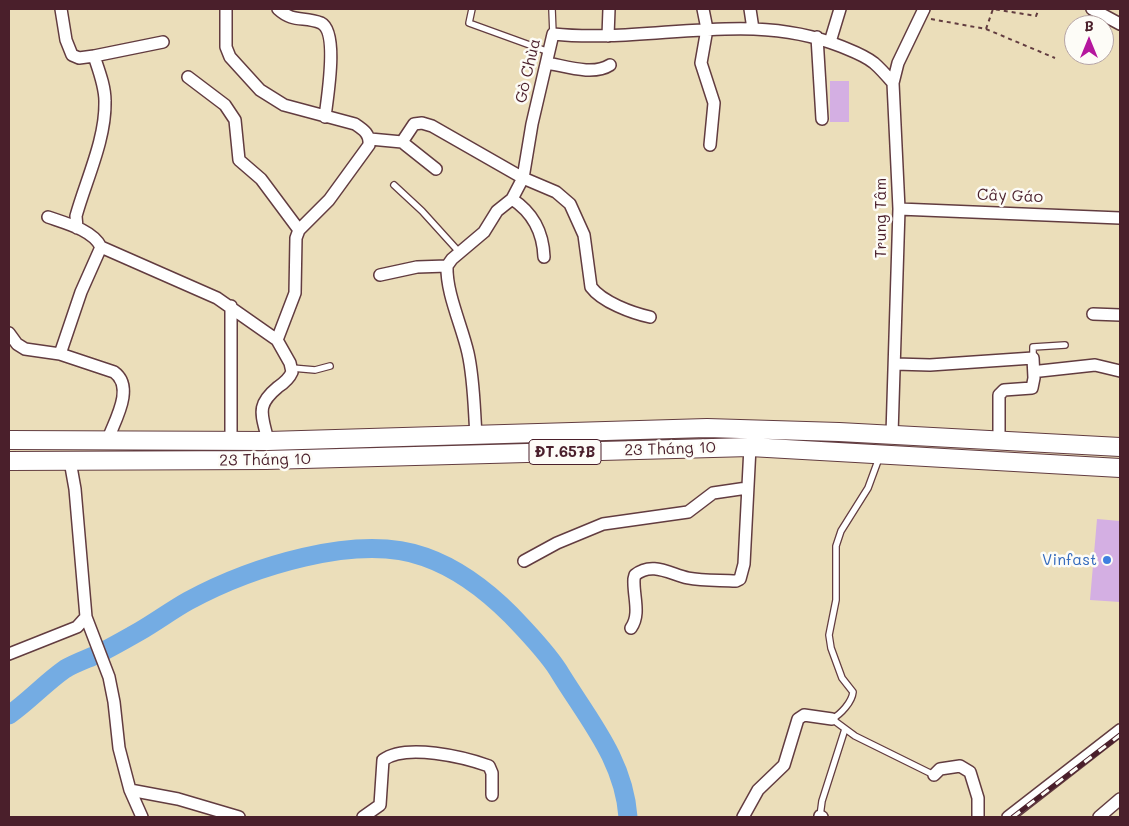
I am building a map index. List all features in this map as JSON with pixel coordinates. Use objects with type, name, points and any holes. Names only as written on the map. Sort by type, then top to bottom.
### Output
[{"type":"main road","name":"23 Tháng 10","points":[[9,440],[268,441],[707,428],[892,434],[1120,447]]},
{"type":"main road","points":[[886,454],[892,434]]},
{"type":"main road","points":[[70,439],[70,461]]},
{"type":"main road","name":"23 Tháng 10","points":[[9,461],[266,460],[750,447],[1120,468]]},
{"type":"street","points":[[61,9],[66,40],[72,54],[79,58],[163,42]]},
{"type":"street","points":[[226,9],[226,47],[230,57],[260,90],[279,103],[355,124],[365,130],[370,139],[369,146],[329,200],[299,230],[296,238],[295,293],[277,340]]},
{"type":"street","points":[[278,9],[292,19],[322,24],[328,30],[331,39],[330,79],[325,117]]},
{"type":"street","points":[[608,36],[609,9]]},
{"type":"street","points":[[703,9],[707,29],[701,63],[714,103],[710,145]]},
{"type":"street","points":[[750,9],[752,29]]},
{"type":"street","points":[[830,42],[840,9]]},
{"type":"street","points":[[1092,9],[1120,24]]},
{"type":"street","name":"Trung Tâm","points":[[892,434],[896,364],[899,209],[893,83],[898,63],[922,13]]},
{"type":"street","name":"Gò Chùa","points":[[447,266],[475,241],[503,205],[512,198],[523,178],[532,124],[553,34],[608,36],[707,29],[752,29],[817,37],[858,53],[874,64],[893,83]]},
{"type":"street","points":[[817,37],[822,119]]},
{"type":"street","points":[[76,228],[76,216],[104,116],[103,86],[94,56]]},
{"type":"street","points":[[548,57],[594,70],[603,70],[610,65]]},
{"type":"street","points":[[188,77],[225,105],[235,120],[239,160],[261,179],[299,230]]},
{"type":"street","points":[[402,142],[414,124],[422,123],[432,126],[523,178],[556,192],[570,204],[581,227],[591,287],[596,294],[630,312],[650,317]]},
{"type":"street","points":[[370,139],[402,142],[436,170]]},
{"type":"street","points":[[512,198],[525,208],[535,222],[542,240],[544,256]]},
{"type":"street","name":"Cây Gáo","points":[[899,209],[1120,218]]},
{"type":"street","points":[[48,217],[76,228],[98,240],[101,248],[81,292],[60,354]]},
{"type":"street","points":[[101,248],[201,290],[230,306],[277,340],[292,368],[290,376],[264,400],[262,412],[268,441]]},
{"type":"street","points":[[380,275],[417,267],[447,266],[448,285],[473,378],[476,435]]},
{"type":"street","points":[[230,306],[231,440]]},
{"type":"street","points":[[1094,314],[1120,315]]},
{"type":"street","points":[[9,333],[17,344],[25,349],[60,354],[114,372],[120,376],[124,396],[108,439]]},
{"type":"street","points":[[896,364],[1033,358],[1034,378],[1032,388],[1004,390],[999,395],[999,440]]},
{"type":"street","points":[[1040,371],[1095,365],[1120,371]]},
{"type":"street","points":[[631,628],[636,621],[634,580],[635,575],[639,571],[662,568],[686,578],[736,581],[740,579],[744,564],[750,447]]},
{"type":"street","points":[[70,461],[86,617],[109,677],[119,748],[130,790],[142,817]]},
{"type":"street","points":[[524,561],[557,543],[602,524],[688,512],[713,493],[747,488]]},
{"type":"street","points":[[9,654],[76,627],[86,617]]},
{"type":"street","points":[[744,817],[758,790],[784,765],[798,719],[804,715],[832,719]]},
{"type":"street","points":[[1008,817],[1120,730]]},
{"type":"street","points":[[363,817],[380,805],[383,760],[398,754],[428,753],[489,766],[492,773],[492,794]]},
{"type":"street","points":[[934,775],[940,769],[960,766],[970,772],[978,798],[978,817]]},
{"type":"street","points":[[130,790],[178,799],[239,817]]},
{"type":"street","points":[[1099,817],[1120,799]]},
{"type":"lane","points":[[472,9],[469,23],[548,57]]},
{"type":"lane","points":[[552,9],[553,34]]},
{"type":"lane","points":[[394,185],[460,253]]},
{"type":"lane","points":[[1033,358],[1033,347],[1065,345]]},
{"type":"lane","points":[[292,368],[315,370],[330,366]]},
{"type":"lane","points":[[886,454],[868,488],[845,523],[836,546],[836,600],[829,635],[831,648],[842,678],[853,692],[852,697],[838,716],[832,719],[855,736],[934,775]]},
{"type":"lane","points":[[821,817],[822,801],[845,729]]},
{"type":"path","points":[[986,29],[993,9],[1036,16],[1039,9]]},
{"type":"path","points":[[922,13],[986,29],[1055,58]]},
{"type":"building","points":[[830,81],[849,81],[849,122],[830,122]]},
{"type":"building","name":"Vinfast","points":[[1097,519],[1120,521],[1120,602],[1090,600]]},
{"type":"waterway","points":[[9,715],[65,669],[114,646],[188,601],[241,577],[304,557],[336,551],[398,550],[425,557],[461,574],[502,606],[524,628],[558,670],[592,722],[612,758],[625,796],[628,817]]},
{"type":"railway","points":[[1013,817],[1120,735]]},
{"type":"place","name":"Vinfast","points":[[1107,560]]}]
